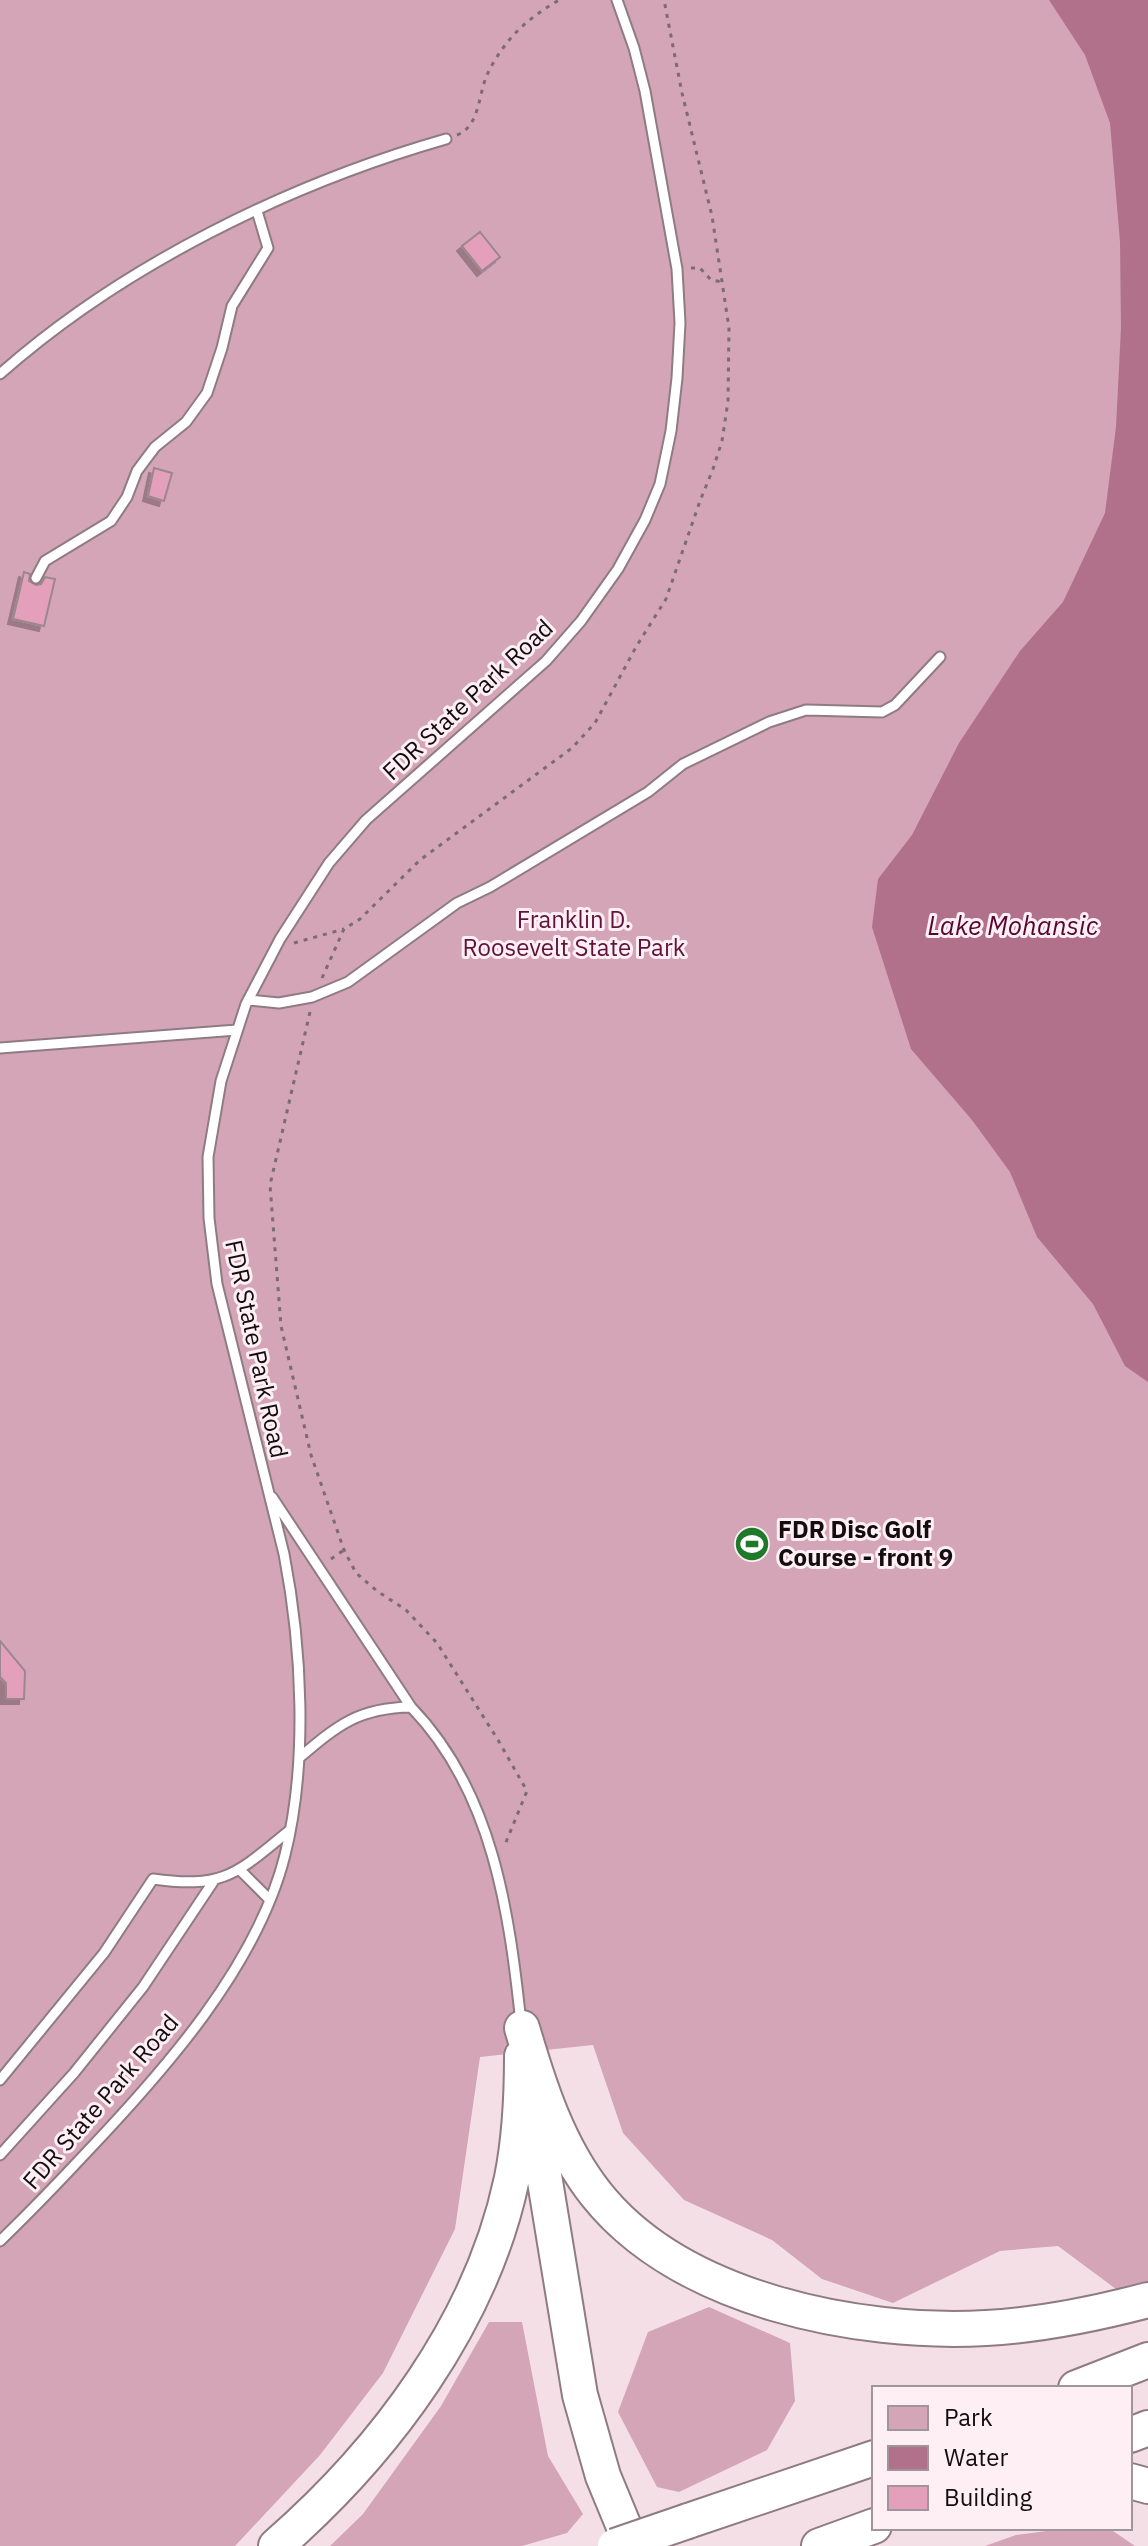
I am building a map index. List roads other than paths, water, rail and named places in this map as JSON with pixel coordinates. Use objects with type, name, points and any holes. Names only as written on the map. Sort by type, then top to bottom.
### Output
[{"type":"highway","points":[[522,2028],[537,2078],[563,2143],[584,2178],[634,2233],[703,2275],[758,2296],[817,2313],[854,2321],[919,2328],[1021,2325],[1095,2313],[1148,2300]]},
{"type":"highway","points":[[276,2546],[341,2483],[393,2421],[436,2359],[473,2292],[494,2241],[512,2178],[521,2111],[522,2028]]},
{"type":"highway","points":[[522,2028],[580,2395],[603,2476],[632,2546]]},
{"type":"highway","points":[[1081,2386],[1148,2360]]},
{"type":"highway","points":[[615,2546],[872,2459]]},
{"type":"highway","points":[[819,2546],[872,2527]]},
{"type":"lane","name":"FDR State Park Road","points":[[0,2241],[113,2125],[172,2058],[251,1939],[270,1900],[285,1856],[295,1804],[299,1758],[296,1645],[290,1586],[217,1284],[209,1218],[208,1157],[221,1081],[248,1000],[275,948],[329,863],[366,820],[546,661],[581,621],[618,569],[645,520],[660,484],[671,431],[680,323],[677,269],[645,91],[617,0]]},
{"type":"lane","points":[[0,374],[109,291],[189,245],[332,177],[395,153],[446,139]]},
{"type":"lane","points":[[36,578],[45,561],[111,521],[127,497],[137,471],[155,447],[186,422],[207,393],[232,306],[268,248],[257,211]]},
{"type":"lane","points":[[248,1000],[279,1003],[315,996],[348,982],[457,903],[490,887],[648,792],[683,764],[769,722],[806,710],[882,712],[895,705],[940,657]]},
{"type":"lane","points":[[0,1048],[237,1030]]},
{"type":"lane","name":"FDR State Park Road","points":[[266,1488],[411,1707],[434,1733],[463,1781],[483,1825],[496,1866],[510,1931],[522,2028]]},
{"type":"lane","points":[[299,1758],[352,1718],[385,1708],[411,1707]]},
{"type":"lane","points":[[0,2080],[104,1953],[153,1879],[177,1883],[213,1882],[240,1870],[290,1830]]},
{"type":"lane","points":[[240,1870],[270,1900]]},
{"type":"lane","points":[[0,2155],[74,2073],[143,1987],[213,1882]]},
{"type":"water","name":"Lake Mohansic","points":[[1049,0],[1148,0],[1148,1382],[1125,1366],[1093,1304],[1037,1237],[1010,1172],[972,1120],[911,1049],[872,927],[878,879],[912,835],[959,743],[1020,651],[1063,602],[1105,513],[1116,427],[1121,328],[1120,242],[1110,123],[1085,55]]},
{"type":"place","name":"FDR Disc Golf Course - front 9","points":[[752,1544]]},
{"type":"park label","name":"Franklin D. Roosevelt State Park","points":[[574,934]]}]
